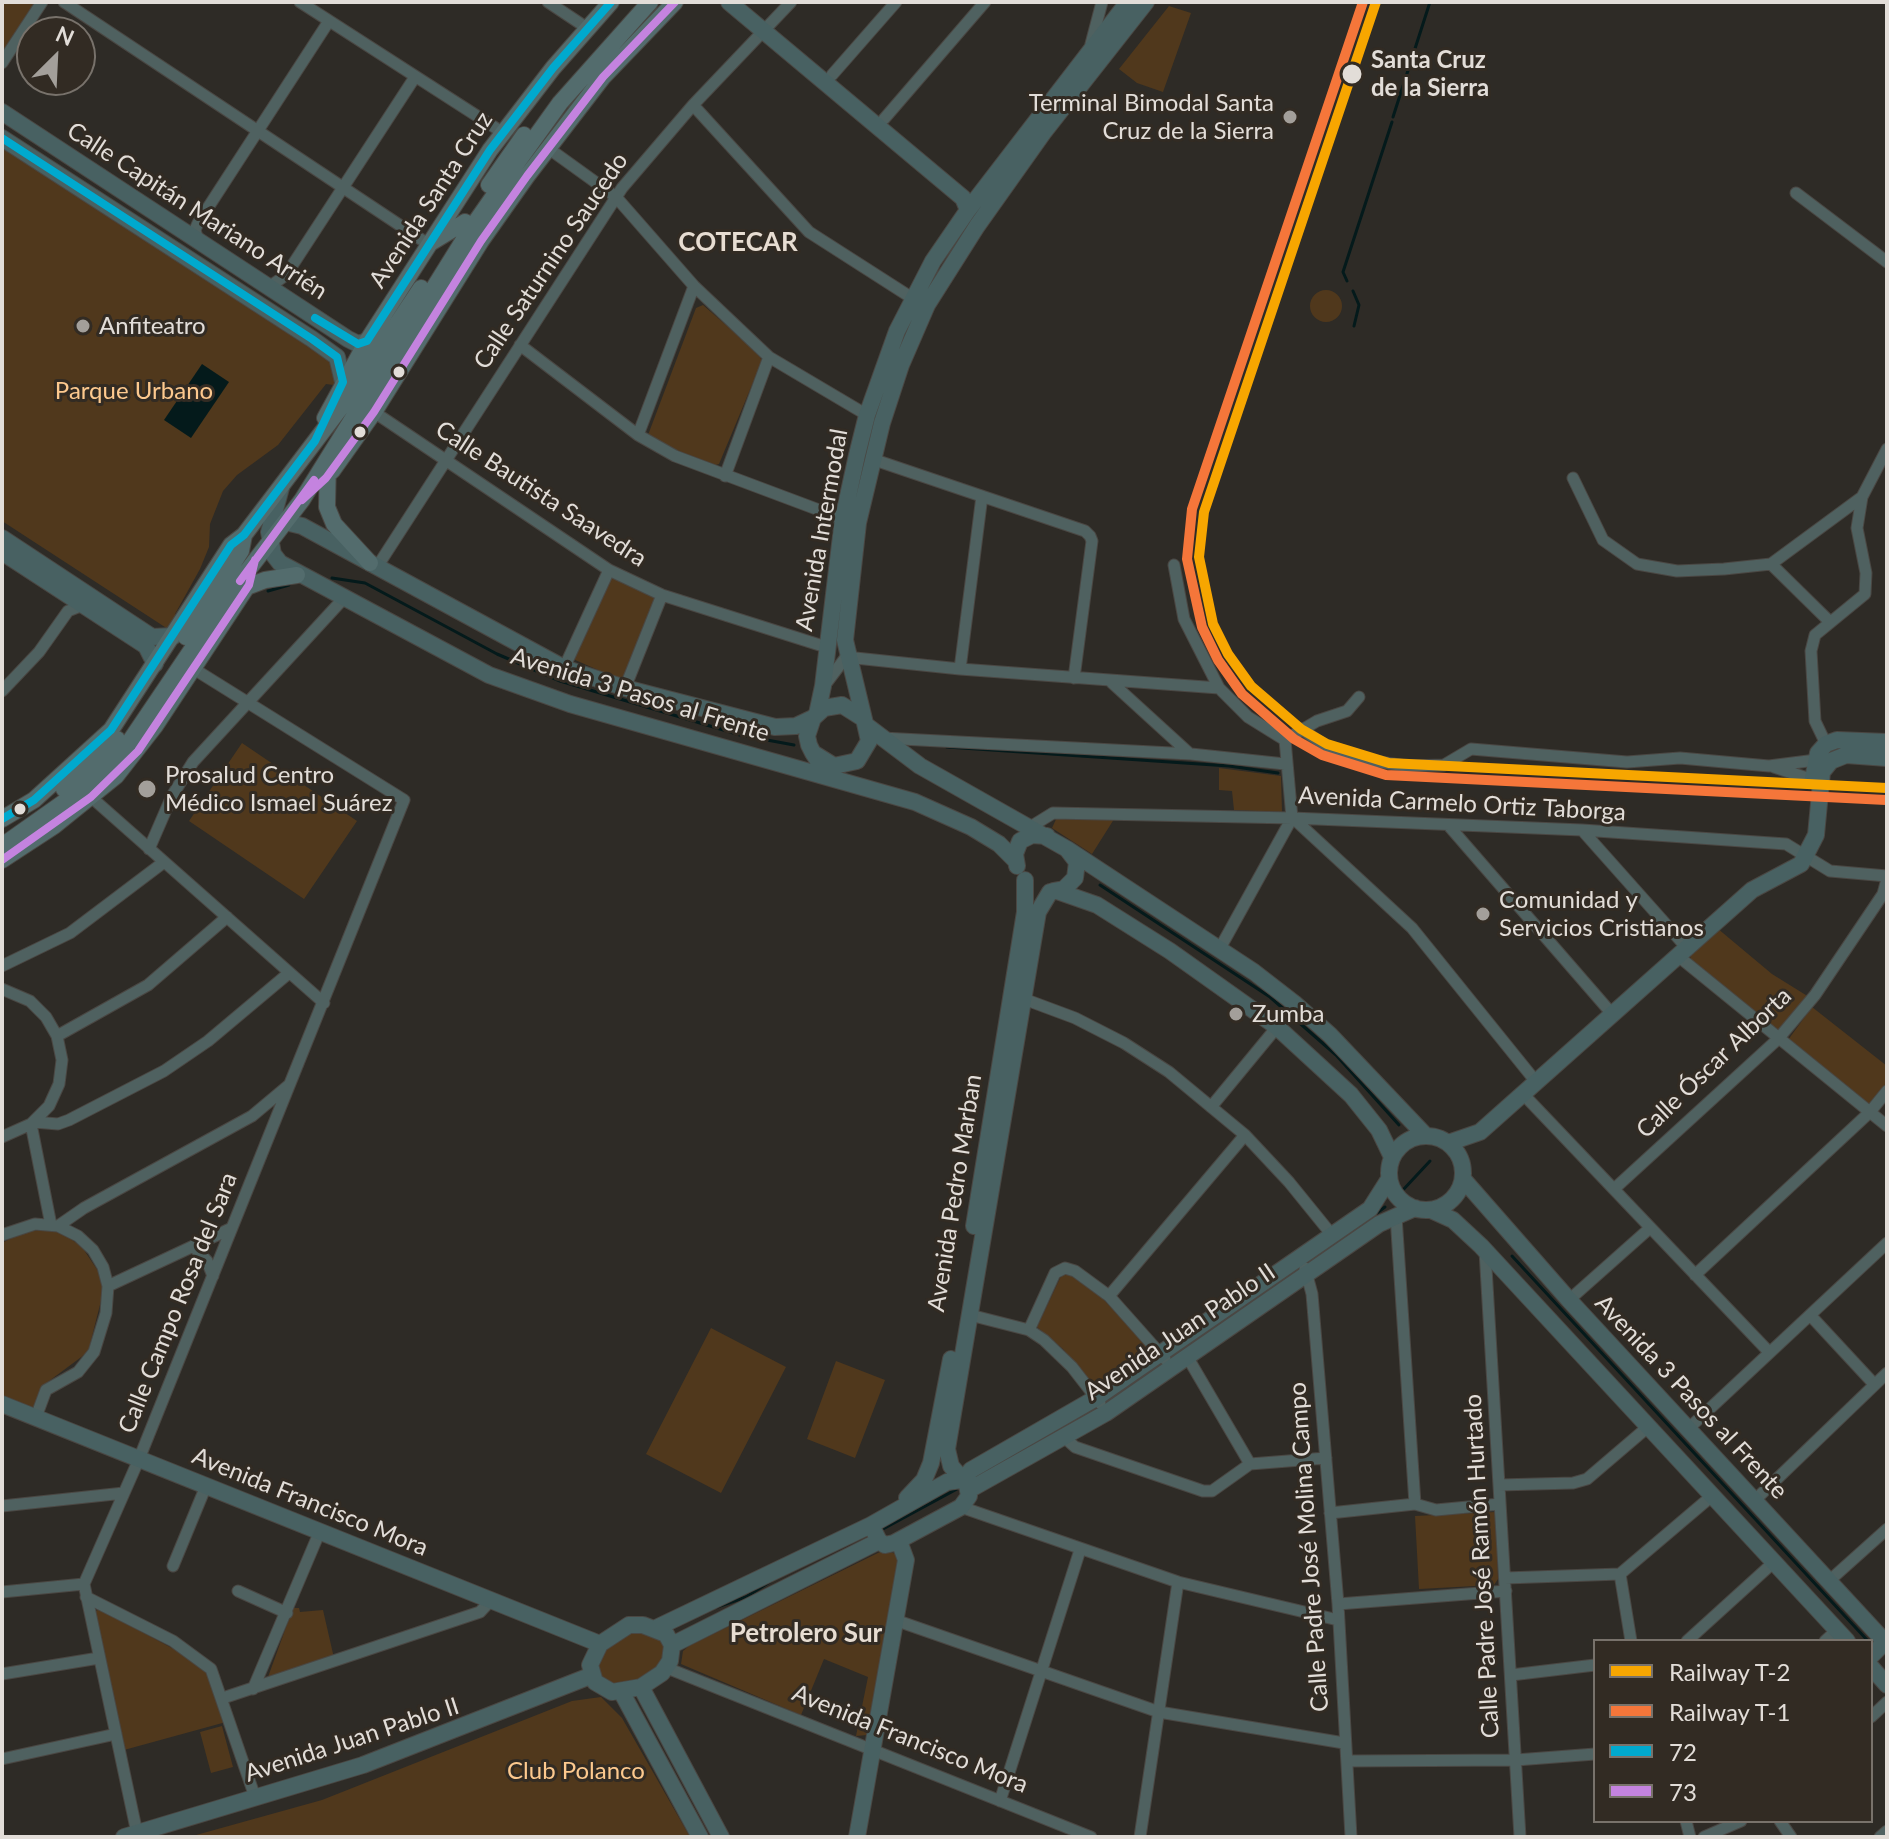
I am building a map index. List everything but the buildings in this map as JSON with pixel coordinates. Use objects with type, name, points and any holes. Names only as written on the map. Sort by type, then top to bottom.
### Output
[{"type":"main road","name":"Avenida Santa Cruz","points":[[315,441],[367,341],[502,132],[611,2]]},
{"type":"main road","name":"Avenida Santa Cruz","points":[[2,819],[34,800],[92,751],[129,707],[231,545],[244,534],[345,402],[505,160],[554,96],[637,2]]},
{"type":"main road","name":"Avenida Santa Cruz","points":[[302,500],[438,280],[560,103],[650,2]]},
{"type":"main road","name":"Avenida Santa Cruz","points":[[2,846],[47,817],[108,768],[146,719],[228,596],[269,542],[278,520],[326,478],[374,412],[481,241],[548,148],[603,77],[675,2]]},
{"type":"main road","points":[[428,244],[465,222]]},
{"type":"main road","points":[[438,280],[481,241]]},
{"type":"main road","points":[[328,458],[327,507],[334,524],[373,565]]},
{"type":"main road","name":"Avenida Santa Cruz","points":[[2,831],[41,809],[100,759],[119,737],[241,551],[244,534]]},
{"type":"main road","name":"Avenida Santa Cruz","points":[[2,860],[91,797],[138,751],[249,585],[255,560]]},
{"type":"main road","points":[[228,596],[249,585],[297,575]]},
{"type":"street","points":[[2,63],[42,2]]},
{"type":"street","points":[[64,2],[261,130],[343,189],[428,244]]},
{"type":"street","points":[[300,2],[502,132]]},
{"type":"street","points":[[548,2],[587,28]]},
{"type":"street","points":[[729,2],[832,75],[967,193],[973,203]]},
{"type":"street","points":[[745,2],[767,27],[963,198],[973,203]]},
{"type":"street","name":"Calle Saturnino Saucedo","points":[[373,565],[616,197],[693,105],[791,2]]},
{"type":"street","points":[[832,75],[896,2]]},
{"type":"street","points":[[884,119],[985,2]]},
{"type":"street","points":[[1085,59],[1096,32],[1102,2]]},
{"type":"street","name":"Avenida Intermodal","points":[[866,722],[846,657],[858,523],[893,362],[912,298],[973,203],[1128,2]]},
{"type":"street","name":"Avenida Intermodal","points":[[815,716],[823,686],[843,519],[867,415],[893,362],[972,232],[1043,133],[1146,2]]},
{"type":"street","points":[[198,241],[195,230],[198,223],[329,21]]},
{"type":"street","points":[[269,287],[283,280],[415,77]]},
{"type":"street","points":[[693,105],[809,232],[912,298]]},
{"type":"street","name":"Calle Capitán Mariano Arrién","points":[[2,112],[322,322],[358,344],[367,341]]},
{"type":"street","name":"Calle Capitán Mariano Arrién","points":[[2,138],[312,339],[337,357],[343,382]]},
{"type":"street","points":[[548,148],[616,197],[694,286],[769,357],[867,415]]},
{"type":"street","points":[[1796,193],[1887,262]]},
{"type":"street","points":[[638,435],[694,286]]},
{"type":"street","points":[[312,339],[322,322]]},
{"type":"street","points":[[520,345],[638,435],[675,456],[843,519]]},
{"type":"street","points":[[725,476],[769,357]]},
{"type":"street","name":"Calle Bautista Saavedra","points":[[374,412],[609,570],[662,595],[826,647]]},
{"type":"street","points":[[1826,744],[1815,721],[1811,651],[1815,635],[1859,599],[1867,588],[1857,528],[1862,497],[1887,449]]},
{"type":"street","points":[[872,459],[1085,531],[1090,536],[1092,541],[1074,678]]},
{"type":"street","points":[[1573,478],[1603,540],[1637,564],[1677,571],[1771,564],[1862,497]]},
{"type":"street","points":[[244,534],[278,520],[283,482]]},
{"type":"street","points":[[960,669],[982,496]]},
{"type":"street","name":"Avenida 3 Pasos al Frente","points":[[278,520],[302,526],[564,668],[625,688],[775,727],[796,726],[815,716]]},
{"type":"street","points":[[2,538],[146,646],[155,664]]},
{"type":"street","name":"Avenida 3 Pasos al Frente","points":[[269,542],[280,563],[297,575],[489,675],[525,690],[827,775],[945,815],[999,844],[1015,860]]},
{"type":"street","points":[[2,552],[83,605],[101,610],[152,637],[174,636]]},
{"type":"street","points":[[1771,564],[1829,621]]},
{"type":"street","points":[[1174,565],[1184,619],[1219,688],[1248,717],[1285,740]]},
{"type":"street","points":[[564,668],[609,570]]},
{"type":"street","points":[[625,688],[662,595]]},
{"type":"street","points":[[149,849],[172,796],[193,762],[249,705],[344,598]]},
{"type":"street","points":[[2,691],[39,652],[68,611],[83,605]]},
{"type":"street","points":[[823,686],[846,657],[960,669],[1219,688]]},
{"type":"street","points":[[194,669],[249,705]]},
{"type":"street","points":[[1110,681],[1191,754]]},
{"type":"street","points":[[1285,740],[1301,729],[1347,711],[1359,697]]},
{"type":"street","name":"Calle Campo Rosa del Sara","points":[[84,1584],[139,1459],[404,800],[249,705]]},
{"type":"street","points":[[866,722],[867,749],[851,764],[827,775],[813,753],[807,736],[815,716],[842,705],[866,722],[920,766],[1032,826],[1254,972],[1330,1035],[1425,1135],[1448,1143],[1480,1132],[1752,890],[1808,853],[1826,765],[1846,755],[1887,758]]},
{"type":"street","points":[[1301,729],[1326,746],[1373,761],[1406,766],[1444,765],[1471,749],[1627,762],[1680,758],[1769,766],[1816,760]]},
{"type":"street","points":[[882,738],[1191,754],[1285,764]]},
{"type":"street","points":[[1219,950],[1292,818],[1285,740]]},
{"type":"street","points":[[1808,853],[1816,760],[1826,744],[1837,740],[1887,742]]},
{"type":"street","points":[[813,753],[834,766],[851,764]]},
{"type":"street","points":[[1769,766],[1813,780]]},
{"type":"street","points":[[91,797],[324,1003]]},
{"type":"street","name":"Avenida Carmelo Ortiz Taborga","points":[[1032,826],[1053,813],[1292,818],[1582,830],[1786,844],[1808,853],[1830,871],[1887,878]]},
{"type":"street","points":[[1292,818],[1412,928],[1537,1083]]},
{"type":"street","points":[[1449,826],[1613,1015]]},
{"type":"street","points":[[1582,830],[1682,952],[1778,1039],[1887,1126]]},
{"type":"street","points":[[1047,836],[1032,835],[1020,841],[1015,860],[1025,880],[1053,891],[1076,895],[1108,912],[1277,1027],[1351,1095],[1379,1130],[1392,1157]]},
{"type":"street","points":[[1053,891],[1070,884],[1077,870],[1077,862],[1067,849]]},
{"type":"street","points":[[2,966],[70,933],[164,862]]},
{"type":"street","name":"Calle Óscar Alborta","points":[[1614,1189],[1778,1039],[1815,995],[1883,894],[1887,878]]},
{"type":"street","name":"Avenida Pedro Marban","points":[[903,1506],[924,1480],[934,1453],[1025,912],[1025,880]]},
{"type":"street","name":"Avenida Pedro Marban","points":[[964,1484],[951,1466],[947,1449],[1038,912],[1053,891]]},
{"type":"street","points":[[57,1036],[148,985],[227,917]]},
{"type":"street","points":[[33,1123],[58,1124],[118,1098],[186,1056],[251,1008],[289,973]]},
{"type":"street","points":[[2,989],[30,1001],[46,1017],[57,1036],[62,1060],[59,1084],[49,1106],[33,1123],[2,1137]]},
{"type":"street","points":[[1024,999],[1075,1018],[1124,1043],[1169,1072],[1245,1135],[1332,1235]]},
{"type":"street","points":[[1211,1107],[1277,1027]]},
{"type":"street","points":[[55,1226],[252,1116],[292,1082]]},
{"type":"street","points":[[1695,1275],[1870,1112],[1887,1091]]},
{"type":"street","points":[[1524,1095],[1769,1352]]},
{"type":"street","points":[[49,1106],[54,1116],[69,1120]]},
{"type":"street","points":[[252,1116],[264,1120],[271,1131]]},
{"type":"street","points":[[33,1123],[55,1226]]},
{"type":"street","points":[[1425,1135],[1405,1141],[1392,1157],[1389,1179],[1395,1194],[1423,1209],[1448,1203],[1480,1132]]},
{"type":"street","points":[[1109,1296],[1245,1135]]},
{"type":"street","points":[[1448,1143],[1463,1174]]},
{"type":"street","name":"Avenida 3 Pasos al Frente","points":[[1463,1174],[1569,1300],[1623,1380],[1649,1426],[1774,1562],[1836,1637]]},
{"type":"street","name":"Avenida Juan Pablo II","points":[[964,1484],[971,1470],[1096,1398],[1370,1209],[1389,1179]]},
{"type":"street","name":"Avenida 3 Pasos al Frente","points":[[1423,1209],[1453,1220],[1623,1380],[1688,1429],[1829,1581],[1881,1647]]},
{"type":"street","name":"Avenida Juan Pablo II","points":[[964,1484],[1064,1437],[1106,1413],[1379,1224],[1423,1209]]},
{"type":"street","points":[[1396,1216],[1415,1504]]},
{"type":"street","points":[[2,1235],[35,1224],[55,1226],[78,1236],[93,1250],[103,1267],[108,1286],[106,1313],[94,1352],[78,1372],[46,1390],[36,1417]]},
{"type":"street","points":[[108,1286],[232,1228]]},
{"type":"street","points":[[1569,1300],[1650,1228]]},
{"type":"street","points":[[1688,1429],[1887,1243]]},
{"type":"street","points":[[193,1246],[201,1252],[213,1276]]},
{"type":"street","name":"Calle Padre José Ramón Hurtado","points":[[1485,1250],[1520,1837]]},
{"type":"street","name":"Calle Padre José Molina Campo","points":[[1303,1256],[1312,1294],[1326,1458],[1351,1837]]},
{"type":"street","points":[[1029,1330],[1055,1273],[1065,1268],[1075,1271],[1109,1296],[1173,1369]]},
{"type":"street","points":[[1488,1293],[1495,1281],[1508,1274]]},
{"type":"street","points":[[970,1315],[1029,1330],[1057,1351],[1106,1413]]},
{"type":"street","points":[[1810,1315],[1874,1384]]},
{"type":"street","points":[[1188,1358],[1250,1464]]},
{"type":"street","points":[[1755,1500],[1887,1373]]},
{"type":"street","name":"Avenida Francisco Mora","points":[[2,1404],[600,1644]]},
{"type":"street","points":[[1499,1485],[1573,1483],[1587,1479],[1649,1426]]},
{"type":"street","points":[[1064,1437],[1075,1447],[1203,1491],[1212,1491],[1250,1464],[1326,1458]]},
{"type":"street","points":[[875,1533],[656,1628],[629,1625],[600,1644],[590,1665],[590,1676],[601,1687],[622,1693],[641,1687],[667,1668],[672,1645],[875,1533],[903,1506],[947,1482],[964,1484],[969,1496],[961,1507],[890,1545],[875,1533]]},
{"type":"street","points":[[173,1566],[206,1486]]},
{"type":"street","points":[[2,1506],[124,1493]]},
{"type":"street","points":[[1505,1578],[1620,1574],[1713,1495]]},
{"type":"street","points":[[1330,1513],[1415,1504],[1436,1510],[1500,1504]]},
{"type":"street","points":[[961,1507],[1178,1582],[1338,1620]]},
{"type":"street","points":[[1829,1581],[1887,1529]]},
{"type":"street","points":[[253,1689],[320,1531]]},
{"type":"street","points":[[857,1837],[906,1560],[899,1541]]},
{"type":"street","points":[[1000,1801],[1080,1550]]},
{"type":"street","points":[[1689,1639],[1774,1562]]},
{"type":"street","points":[[1620,1574],[1631,1639]]},
{"type":"street","points":[[1140,1837],[1178,1582]]},
{"type":"street","points":[[2,1592],[84,1584],[116,1734],[131,1835]]},
{"type":"street","points":[[238,1591],[287,1613]]},
{"type":"street","points":[[1338,1604],[1506,1591]]},
{"type":"street","points":[[86,1597],[200,1658],[211,1669],[255,1797]]},
{"type":"street","points":[[223,1698],[480,1612],[491,1600]]},
{"type":"street","points":[[895,1620],[1159,1712],[1344,1743]]},
{"type":"street","points":[[656,1628],[672,1645]]},
{"type":"street","points":[[2,1674],[99,1658]]},
{"type":"street","points":[[1511,1675],[1593,1665]]},
{"type":"street","name":"Avenida Francisco Mora","points":[[667,1668],[1091,1837]]},
{"type":"street","points":[[1873,1669],[1887,1685]]},
{"type":"street","name":"Avenida Juan Pablo II","points":[[131,1835],[363,1765],[590,1676]]},
{"type":"street","points":[[641,1687],[721,1837]]},
{"type":"street","points":[[622,1693],[700,1837]]},
{"type":"street","points":[[2,1759],[116,1734]]},
{"type":"street","points":[[1347,1761],[1516,1760],[1593,1754]]},
{"type":"street","points":[[1704,1837],[1736,1823]]},
{"type":"street","points":[[1880,1837],[1887,1831]]},
{"type":"green space","points":[[2,2],[38,2],[29,16],[16,16],[16,36],[2,57]]},
{"type":"green space","points":[[1169,6],[1191,13],[1163,92],[1137,83],[1119,69]]},
{"type":"green space","name":"Parque Urbano","points":[[2,139],[110,213],[113,220],[333,358],[339,377],[334,385],[326,384],[278,445],[237,475],[223,491],[210,524],[209,547],[175,614],[176,624],[171,631],[2,521]]},
{"type":"green space","points":[[1326,290],[1337,295],[1342,306],[1337,317],[1326,322],[1315,317],[1310,306],[1315,295]]},
{"type":"green space","points":[[703,305],[758,353],[762,361],[719,464],[709,467],[648,435],[696,308]]},
{"type":"green space","points":[[611,575],[659,597],[623,681],[573,659]]},
{"type":"green space","points":[[242,743],[357,821],[304,899],[189,821]]},
{"type":"green space","points":[[1219,768],[1281,776],[1282,812],[1234,810],[1232,791],[1219,790]]},
{"type":"green space","points":[[1058,815],[1116,816],[1092,854],[1052,828]]},
{"type":"green space","points":[[1717,928],[1772,974],[1809,997],[1780,1030],[1774,1030],[1690,961],[1691,953]]},
{"type":"green space","points":[[1812,1007],[1887,1066],[1887,1084],[1871,1104],[1863,1103],[1788,1040]]},
{"type":"green space","points":[[25,1231],[61,1232],[82,1247],[102,1277],[103,1293],[88,1352],[41,1387],[36,1412],[2,1398],[2,1243]]},
{"type":"green space","points":[[1062,1274],[1069,1274],[1101,1297],[1155,1352],[1097,1391],[1063,1349],[1037,1327]]},
{"type":"green space","points":[[711,1328],[786,1367],[721,1493],[646,1454]]},
{"type":"green space","points":[[836,1361],[885,1380],[855,1458],[807,1439]]},
{"type":"green space","points":[[1496,1512],[1498,1579],[1494,1585],[1419,1589],[1415,1516]]},
{"type":"green space","points":[[884,1550],[896,1554],[899,1563],[867,1735],[856,1736],[868,1677],[824,1659],[801,1715],[681,1664],[683,1651],[689,1646]]},
{"type":"green space","points":[[293,1608],[299,1608],[300,1612],[323,1610],[334,1658],[268,1677]]},
{"type":"green space","points":[[99,1609],[196,1661],[209,1675],[226,1722],[124,1750],[93,1613]]},
{"type":"green space","points":[[643,1631],[661,1637],[666,1655],[655,1673],[623,1687],[603,1682],[595,1661],[603,1650],[625,1635]]},
{"type":"green space","name":"Club Polanco","points":[[601,1697],[622,1718],[690,1837],[189,1837],[322,1800],[572,1701]]},
{"type":"green space","points":[[222,1726],[233,1767],[211,1773],[200,1732]]},
{"type":"water","points":[[202,364],[229,382],[191,438],[164,420]]},
{"type":"waterway","points":[[1393,117],[1430,2]]},
{"type":"waterway","points":[[1347,281],[1343,272],[1392,122]]},
{"type":"waterway","points":[[1353,291],[1359,305],[1354,326]]},
{"type":"waterway","points":[[332,578],[365,583],[497,654],[560,681],[740,735],[794,745]]},
{"type":"waterway","points":[[268,591],[289,585]]},
{"type":"waterway","points":[[947,747],[1229,766],[1278,773]]},
{"type":"waterway","points":[[1100,885],[1270,997],[1336,1055],[1399,1125]]},
{"type":"waterway","points":[[1402,1191],[1430,1161]]},
{"type":"waterway","points":[[1374,1215],[1385,1207]]},
{"type":"waterway","points":[[1312,1259],[1345,1236]]},
{"type":"waterway","points":[[1512,1256],[1866,1639]]},
{"type":"waterway","points":[[1174,1356],[1299,1269]]},
{"type":"waterway","points":[[1148,1375],[1161,1365]]},
{"type":"waterway","points":[[1107,1400],[1138,1381]]},
{"type":"waterway","points":[[1017,1454],[1079,1417]]},
{"type":"waterway","points":[[883,1529],[957,1489]]},
{"type":"waterway","points":[[717,1607],[746,1597],[771,1581]]},
{"type":"rail line","name":"T-1","points":[[1363,2],[1192,509],[1187,559],[1202,627],[1218,660],[1242,694],[1294,739],[1322,755],[1386,775],[1886,800]]},
{"type":"rail line","name":"T-2","points":[[1376,2],[1204,512],[1199,557],[1213,624],[1228,654],[1251,686],[1301,729],[1327,744],[1389,763],[1887,788]]},
{"type":"transit line","name":"72","points":[[315,318],[358,344],[367,341],[490,150],[553,68],[611,2]]},
{"type":"transit line","name":"73","points":[[302,500],[326,478],[374,412],[481,241],[527,176],[603,77],[675,2]]},
{"type":"transit line","name":"72","points":[[2,138],[312,339],[337,357],[343,382],[315,441],[244,535],[231,545],[111,730],[34,800],[2,819]]},
{"type":"transit line","name":"73","points":[[240,581],[314,480]]},
{"type":"transit line","name":"73","points":[[2,860],[91,797],[138,751],[249,585],[255,560]]},
{"type":"place","name":"Santa Cruz de la Sierra","points":[[1352,74]]},
{"type":"place","name":"Terminal Bimodal Santa Cruz de la Sierra","points":[[1290,117]]},
{"type":"place","name":"Anfiteatro","points":[[83,326]]},
{"type":"place","name":"Prosalud Centro Médico Ismael Suárez","points":[[147,789]]},
{"type":"place","name":"Comunidad y Servicios Cristianos","points":[[1483,914]]},
{"type":"place","name":"Zumba","points":[[1236,1014]]},
{"type":"district","name":"COTECAR","points":[[738,243]]},
{"type":"district","name":"Petrolero Sur","points":[[806,1634]]}]
